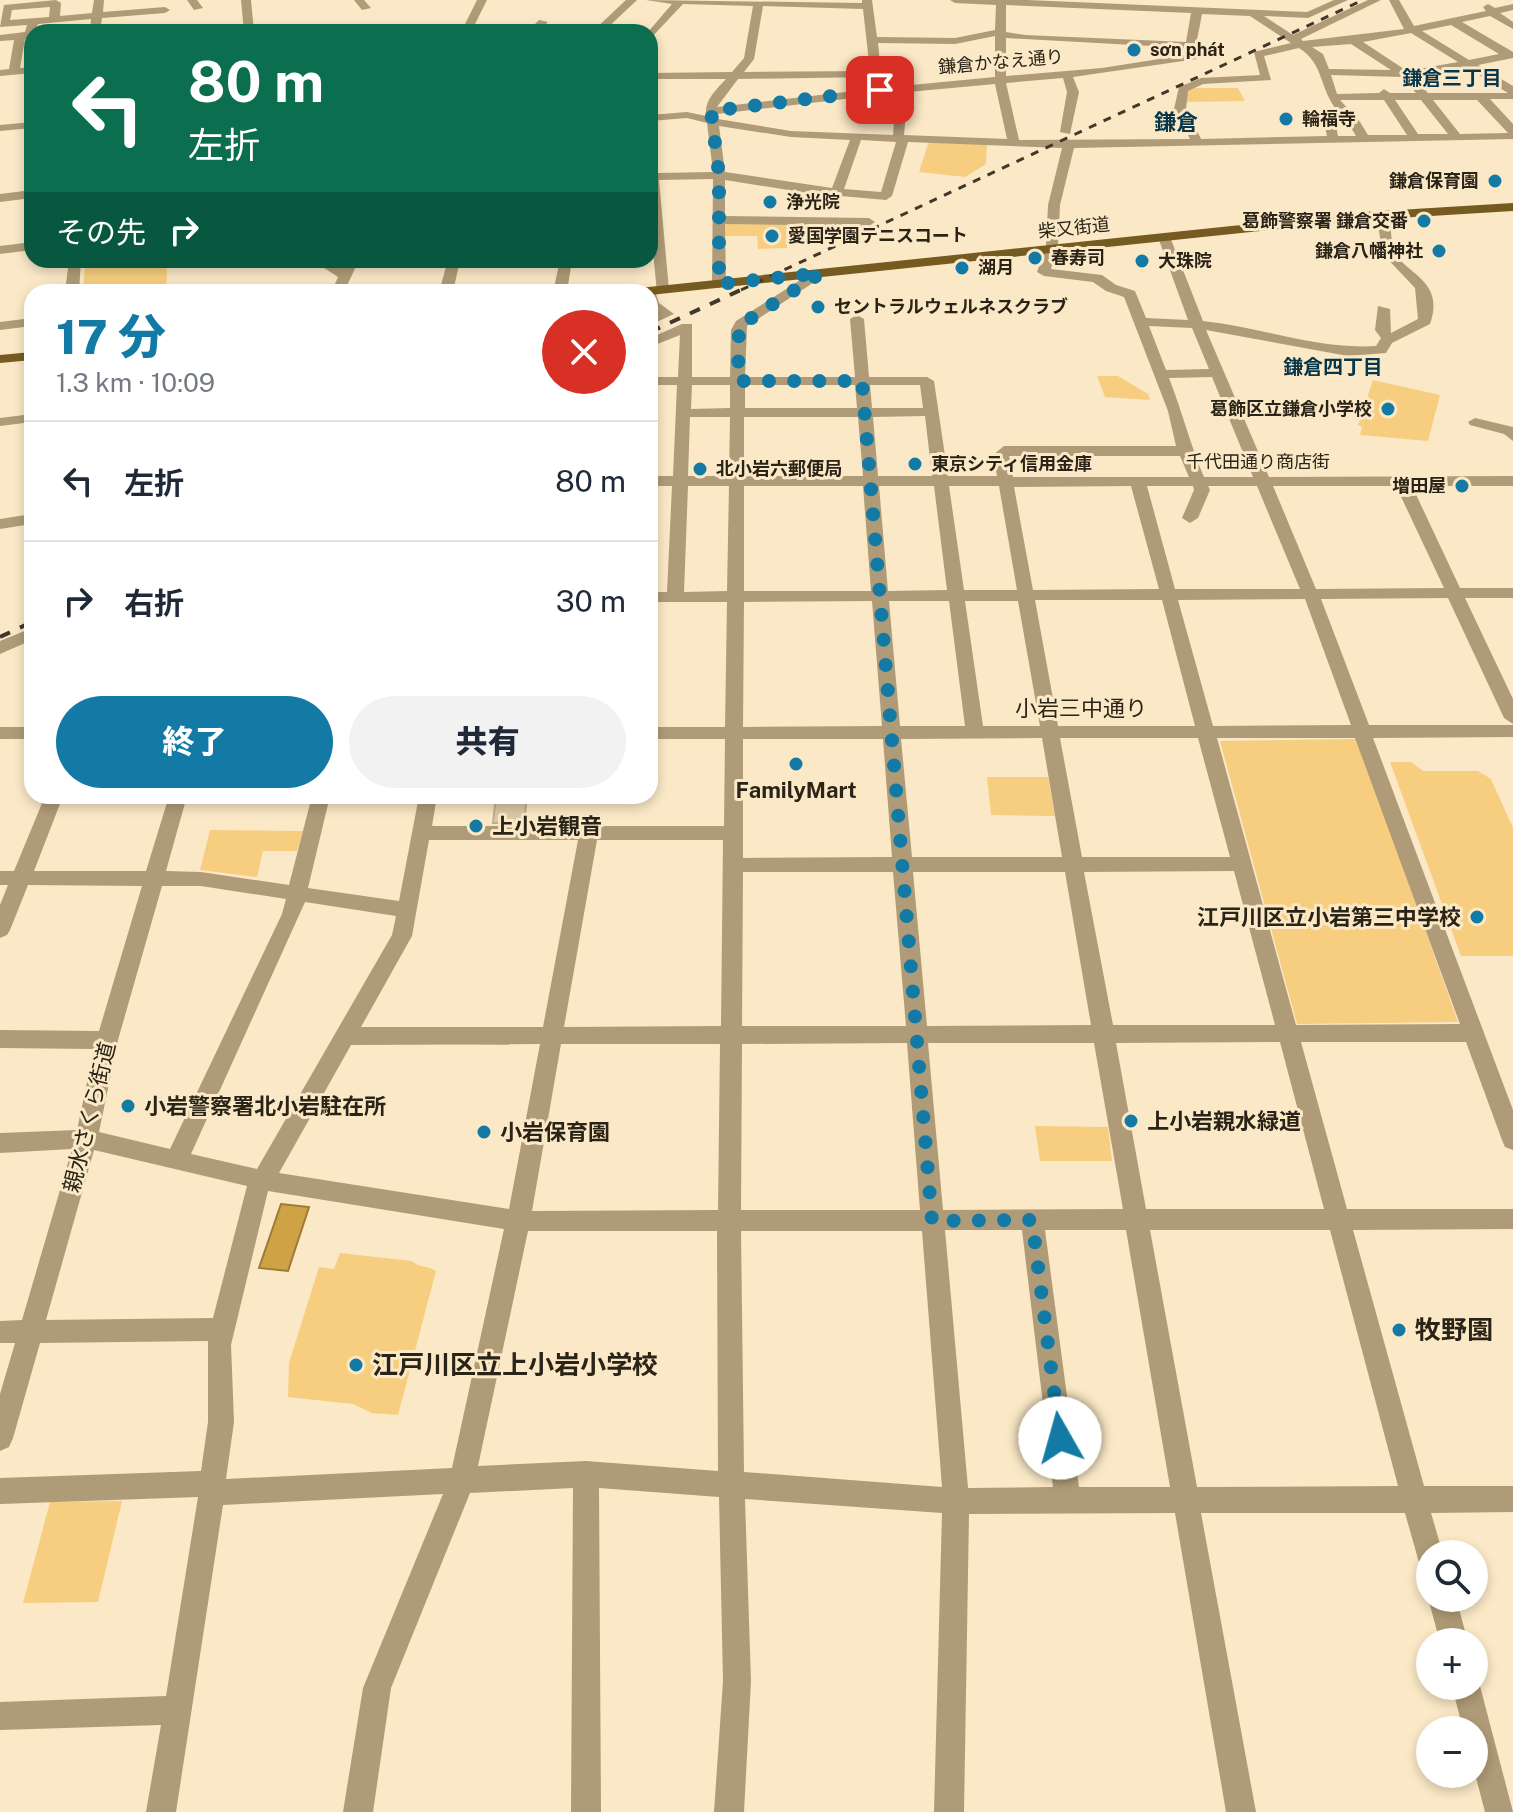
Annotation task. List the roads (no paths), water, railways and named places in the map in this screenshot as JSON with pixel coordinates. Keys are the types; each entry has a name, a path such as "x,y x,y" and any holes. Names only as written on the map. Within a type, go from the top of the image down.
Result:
{"main road":[{"name":"柴又街道","path":"658,291 1383,215 1513,207"},
{"path":"0,359 24,357"}],"street":[{"path":"248,24 246,1 260,0"},
{"path":"470,24 482,0"},
{"path":"606,24 632,0"},
{"path":"651,0 867,3 876,74"},
{"path":"955,0 1001,1 1130,20 1194,49 1197,10"},
{"path":"871,40 957,41 1197,10 1311,15 1343,0"},
{"path":"1298,42 1376,0"},
{"path":"1394,0 1408,27 1511,89"},
{"path":"1484,0 1492,12 1513,26"},
{"path":"96,24 102,1"},
{"path":"658,27 680,1"},
{"path":"1001,1 999,81 1014,142"},
{"path":"1242,1 1252,12 1319,56 1332,97 1364,139"},
{"path":"719,284 719,175 713,110 734,76 749,59 759,2"},
{"path":"59,24 58,18 56,3 8,7 2,24 58,18 165,10"},
{"path":"1197,142 1180,109 1183,89 1201,81 1267,78 1258,54 1298,42 1353,40 1513,7"},
{"path":"1130,20 1135,66"},
{"path":"1452,21 1511,55"},
{"path":"14,71 20,36"},
{"path":"0,38 24,36"},
{"path":"1353,40 1406,74 1457,137"},
{"name":"鎌倉かなえ通り","path":"713,110 900,89 1067,75 1193,57 1194,49"},
{"path":"1324,72 1406,74 1511,55"},
{"path":"0,73 24,70"},
{"path":"658,76 876,74 900,89 903,97 900,138 886,196 719,175 658,177"},
{"path":"1376,74 1387,99 1415,138"},
{"path":"1067,75 1073,92 1068,139 1054,205 1051,249 1044,272 1097,278 1111,288 1130,294 1175,411 1180,439 1202,490 1190,518"},
{"path":"1332,97 1481,97 1511,89"},
{"path":"1481,97 1513,134"},
{"path":"658,107 682,115"},
{"path":"658,117 713,110 769,132 1014,142 1068,139 1197,142 1334,140 1513,134"},
{"path":"1334,140 1329,118 1350,118"},
{"path":"0,128 24,126"},
{"path":"837,192 857,136"},
{"path":"0,198 24,195"},
{"path":"1140,322 1231,328 1348,352 1379,351 1389,339 1425,321 1419,279 1388,253 1383,215"},
{"path":"720,220 869,222"},
{"path":"1164,237 1197,325 1312,596 1473,1033 1507,1105 1513,1140"},
{"path":"0,250 24,247"},
{"path":"325,268 340,284"},
{"path":"729,1812 737,1681 730,1485 729,1220 739,326 821,273"},
{"path":"658,308 667,314 658,318"},
{"path":"1383,309 1382,330 1389,339"},
{"path":"857,319 956,1501 949,1812"},
{"path":"0,326 24,323"},
{"path":"658,340 687,327 675,597"},
{"path":"1160,374 1217,373"},
{"path":"658,381 927,381 975,732"},
{"path":"683,413 931,412"},
{"path":"0,422 24,419"},
{"path":"1475,422 1510,431 1513,437"},
{"path":"1185,451 1004,451 1001,455 1241,1812"},
{"name":"千代田通り商店街","path":"658,481 1513,481"},
{"path":"1138,482 1426,1540"},
{"path":"1402,482 1513,718"},
{"path":"0,524 24,520"},
{"path":"658,597 1513,593"},
{"path":"0,648 24,637"},
{"name":"小岩三中通り","path":"658,733 1513,731"},
{"path":"0,733 24,733"},
{"path":"0,930 10,878 50,804"},
{"name":"親水さくら街道","path":"0,1438 86,1139 107,1040 176,804"},
{"path":"176,1161 292,914 319,804"},
{"path":"161,1812 221,1422 219,1345 254,1195 400,940 426,804"},
{"path":"421,833 733,833"},
{"path":"358,1812 377,1688 462,1480 518,1221 589,833"},
{"path":"733,865 1242,864"},
{"path":"10,878 155,877 209,880 408,910"},
{"path":"345,1036 1473,1033"},
{"path":"0,1039 107,1040"},
{"path":"0,1143 86,1139 262,1180 518,1221 1513,1219"},
{"path":"1032,1220 1068,1501"},
{"path":"0,1332 30,1334 222,1329"},
{"path":"0,1491 211,1489 586,1474 956,1501 1513,1499"},
{"path":"586,1474 586,1812"},
{"path":"1470,1700 1500,1812"},
{"path":"0,1716 179,1710"}],"railway":[{"path":"741,290 1363,0"},
{"path":"658,328 745,288"},
{"path":"0,637 24,626"}],"place":[{"name":"sơn phát","path":"1134,50"},
{"name":"輪福寺","path":"1286,119"},
{"name":"鎌倉保育園","path":"1495,181"},
{"name":"浄光院","path":"770,202"},
{"name":"葛飾警察署 鎌倉交番","path":"1424,221"},
{"name":"愛国学園テニスコート","path":"772,236"},
{"name":"鎌倉八幡神社","path":"1439,251"},
{"name":"春寿司","path":"1035,258"},
{"name":"大珠院","path":"1142,261"},
{"name":"湖月","path":"962,268"},
{"name":"セントラルウェルネスクラブ","path":"818,307"},
{"name":"葛飾区立鎌倉小学校","path":"1388,409"},
{"name":"東京シティ信用金庫","path":"915,464"},
{"name":"北小岩六郵便局","path":"700,469"},
{"name":"増田屋","path":"1462,486"},
{"name":"FamilyMart","path":"796,764"},
{"name":"上小岩観音","path":"476,826"},
{"name":"江戸川区立小岩第三中学校","path":"1477,917"},
{"name":"小岩警察署北小岩駐在所","path":"128,1106"},
{"name":"上小岩親水緑道","path":"1131,1121"},
{"name":"小岩保育園","path":"484,1132"},
{"name":"牧野園","path":"1399,1330"},
{"name":"江戸川区立上小岩小学校","path":"356,1365"}],"district":[{"name":"鎌倉三丁目","path":"1452,78"},
{"name":"鎌倉","path":"1176,122"},
{"name":"鎌倉四丁目","path":"1333,367"}]}
